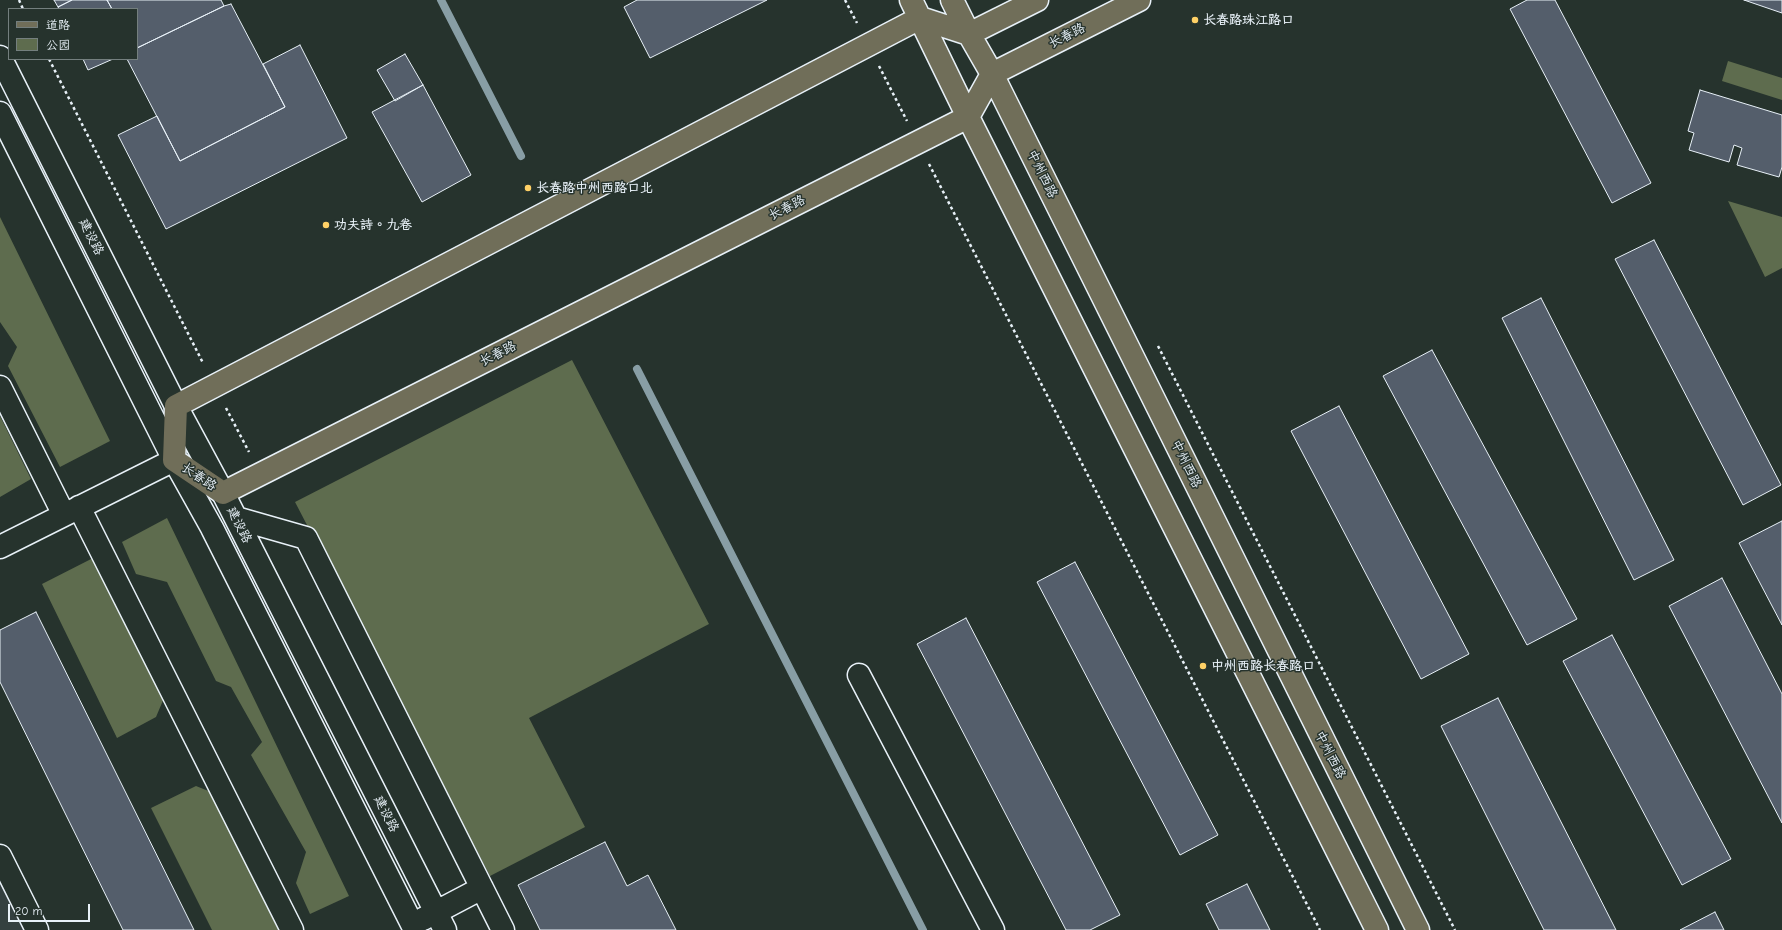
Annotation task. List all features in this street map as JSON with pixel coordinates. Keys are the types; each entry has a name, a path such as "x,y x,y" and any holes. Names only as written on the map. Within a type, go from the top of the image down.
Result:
{"main road":[{"name":"中州西路","path":"952,0 969,34 992,74 1418,930"},
{"path":"915,9 969,34 1037,0"},
{"name":"长春路","path":"992,74 1139,0"},
{"path":"176,406 868,45 915,9"},
{"path":"915,9 1377,930"},
{"path":"968,117 992,74"},
{"name":"长春路","path":"176,406 174,460 223,492 968,117"}],"street":[{"name":"建设路","path":"0,56 176,406 223,492 440,921"},
{"name":"建设路","path":"0,113 174,460 212,528 409,928"},
{"path":"0,387 72,511 292,930"},
{"path":"0,547 174,460"},
{"path":"236,518 306,538 503,930"},
{"path":"859,674 993,930"},
{"path":"0,856 38,930"},
{"path":"409,928 440,921 482,888"}],"path":[{"path":"845,0 1320,930"},
{"path":"1155,340 1455,930"}],"shaded area":[{"path":"0,864 36,930 0,930"}],"green space":[{"path":"1728,61 1782,78 1782,100 1722,81"},
{"path":"1728,201 1782,217 1782,268 1765,277"},
{"path":"0,217 110,441 60,467 8,366 17,347 0,322"},
{"path":"572,360 709,624 529,718 585,827 490,876 295,502"},
{"path":"0,416 31,479 0,497"},
{"path":"167,518 349,896 310,914 296,883 306,852 251,755 262,742 231,687 216,681 167,582 136,574 122,542"},
{"path":"95,557 164,698 156,717 117,738 42,584"},
{"path":"196,786 216,794 278,930 212,930 151,808"}],"building":[{"path":"54,0 72,0 58,7"},
{"path":"72,0 107,0 111,8 58,8"},
{"path":"107,0 221,0 224,6 138,48 138,8 111,8"},
{"path":"637,0 767,0 650,58 624,7"},
{"path":"1527,0 1555,0 1651,183 1612,203 1510,9"},
{"path":"1744,0 1782,0 1782,13"},
{"path":"231,4 285,107 180,161 128,60 138,60 138,48"},
{"path":"300,45 347,138 166,229 118,135 157,116 180,161 285,107 263,64"},
{"path":"405,54 423,85 395,101 377,70"},
{"path":"83,60 111,60 88,70"},
{"path":"423,85 471,175 422,202 372,112"},
{"path":"1700,90 1782,115 1782,167 1779,177 1737,165 1742,148 1734,145 1729,162 1689,150 1694,133 1688,131"},
{"path":"1654,240 1781,485 1743,505 1615,259"},
{"path":"1541,298 1674,560 1634,580 1502,318"},
{"path":"1432,350 1577,619 1527,645 1383,376"},
{"path":"1339,406 1469,654 1421,679 1291,431"},
{"path":"1782,521 1782,625 1739,543"},
{"path":"1075,562 1218,835 1180,855 1037,582"},
{"path":"1722,578 1782,694 1782,823 1669,606"},
{"path":"36,612 194,930 123,930 0,682 0,630"},
{"path":"966,618 1120,915 1090,930 1066,930 917,644"},
{"path":"1612,635 1731,859 1682,885 1563,661"},
{"path":"1498,698 1616,930 1544,930 1441,726"},
{"path":"605,842 627,886 648,875 676,930 540,930 518,885"},
{"path":"1247,884 1270,930 1219,930 1206,904"},
{"path":"1715,912 1724,930 1680,930"}],"waterway":[{"path":"441,0 521,156"},
{"path":"637,369 923,930"}],"place":[{"name":"长春路珠江路口","path":"1195,20"},
{"name":"长春路中州西路口北","path":"528,188"},
{"name":"功夫詩。九卷","path":"326,225"},
{"name":"中州西路长春路口","path":"1203,666"}]}
